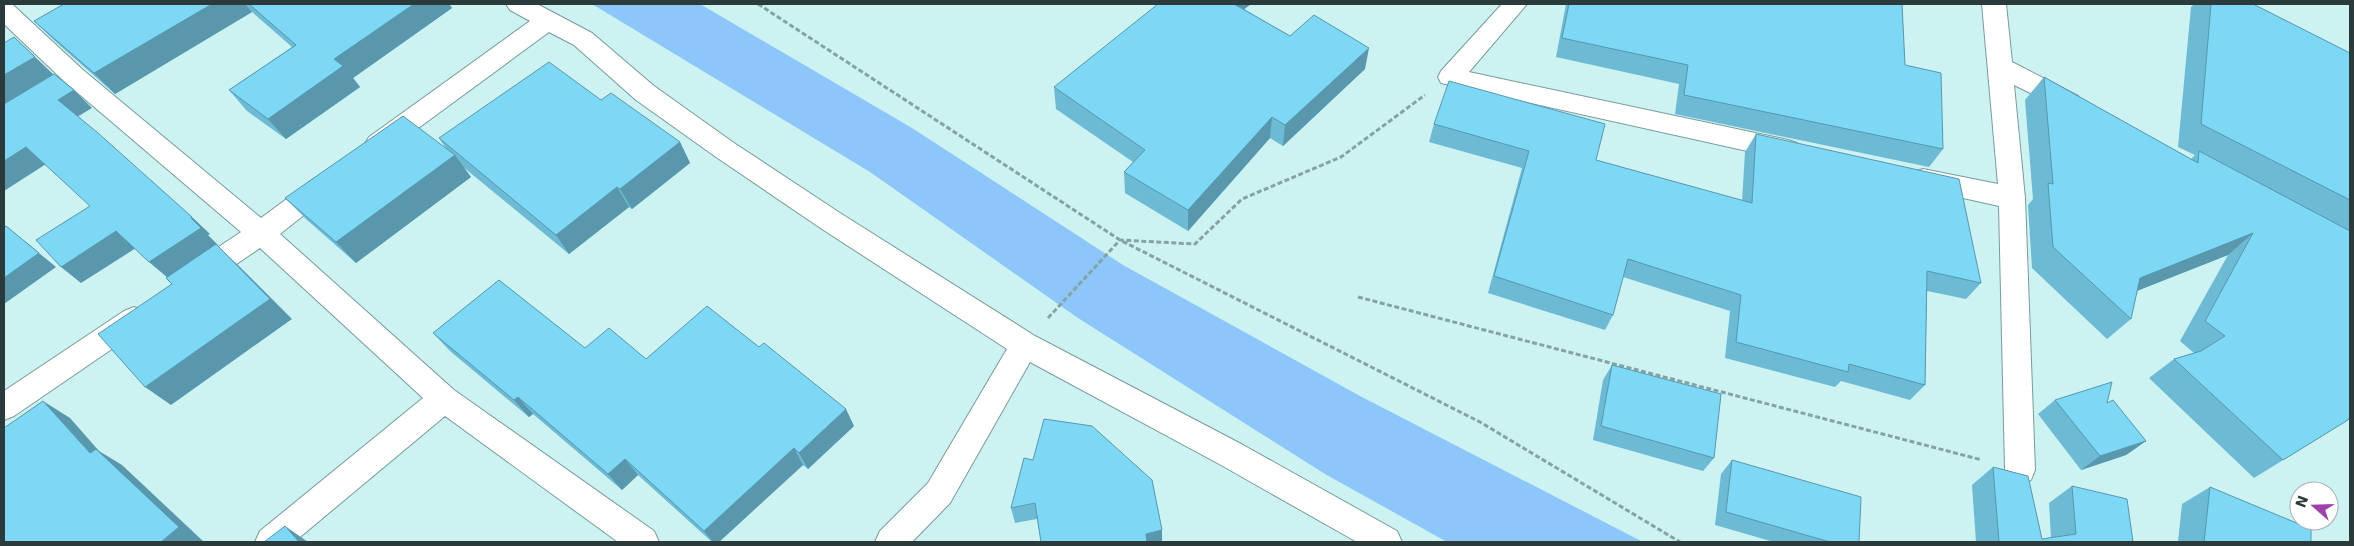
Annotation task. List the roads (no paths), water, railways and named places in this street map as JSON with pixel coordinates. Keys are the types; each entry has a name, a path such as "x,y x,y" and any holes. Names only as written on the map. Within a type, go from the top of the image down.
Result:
{"street":[{"path":"518,4 583,39 645,93 733,155 831,221 1025,345 1232,455 1386,542"},
{"path":"1515,4 1450,77 1808,154"},
{"path":"1994,4 2012,198 2020,470"},
{"path":"4,10 74,76 261,233 444,399 643,542"},
{"path":"181,287 261,233 348,166 547,21"},
{"path":"1999,66 2087,112"},
{"path":"50,90 74,76"},
{"path":"1896,173 2012,198"},
{"path":"4,406 156,303"},
{"path":"891,542 940,493 1025,345"},
{"path":"271,542 444,399"}],"water":[{"path":"592,4 700,4 912,128 1123,265 1360,396 1643,542 1447,542 1325,474 1078,318 870,172"}]}
